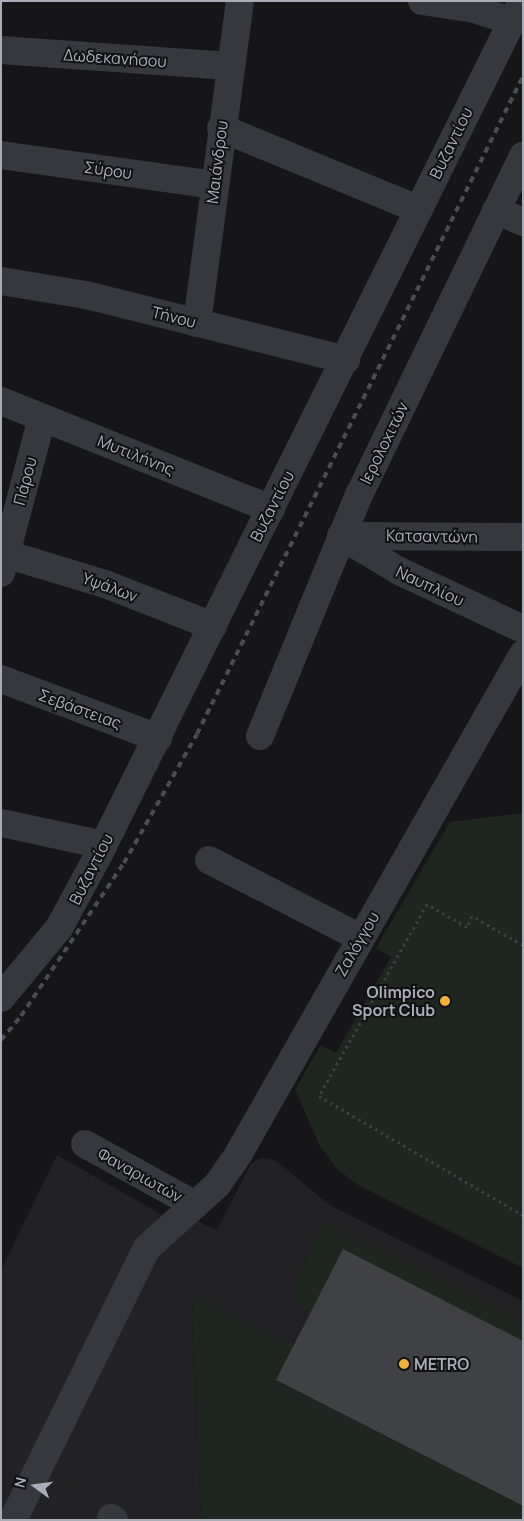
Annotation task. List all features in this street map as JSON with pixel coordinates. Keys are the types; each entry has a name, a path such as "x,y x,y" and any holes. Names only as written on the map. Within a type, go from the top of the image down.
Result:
{"street":[{"name":"Μαιάνδρου","path":"197,323 240,1"},
{"path":"422,1 474,10 517,11"},
{"name":"Βυζαντίου","path":"1,998 59,928 104,845 346,360 418,209 517,11"},
{"name":"Δωδεκανήσου","path":"1,50 230,66"},
{"path":"222,128 418,209"},
{"name":"Σύρου","path":"1,155 214,185"},
{"name":"Ιερολοχιτών","path":"260,736 341,536 523,156"},
{"path":"496,210 523,222"},
{"name":"Τήνου","path":"1,281 86,295 346,360"},
{"name":"Μυτιλήνης","path":"1,401 271,509"},
{"name":"Πάρου","path":"4,563 42,418"},
{"name":"Κατσαντώνη","path":"341,536 523,537"},
{"name":"Ναυπλίου","path":"341,536 399,572 523,629"},
{"name":"Υψάλων","path":"4,563 105,584 213,626"},
{"name":"Ζαλόγγου","path":"12,1520 147,1248 217,1185 239,1153 523,654"},
{"name":"Σεβάστειας","path":"1,679 158,738"},
{"path":"1,822 104,845"},
{"path":"209,860 361,938"},
{"name":"Φαναριωτών","path":"84,1144 185,1213"}],"path":[{"path":"523,945 472,916 467,927 427,904 319,1096 523,1215"}],"shaded area":[{"name":"Olimpico Sport Club","path":"523,813 523,1268 358,1185 336,1168 320,1146 295,1090 321,1045 336,1053 391,957 376,948 450,822"},
{"path":"57,1155 189,1230 197,1221 217,1230 251,1164 260,1158 275,1160 331,1206 523,1301 523,1506 276,1380 192,1294 201,1520 1,1520 1,1270"},
{"path":"324,1221 523,1323 523,1341 344,1249 311,1313 305,1310 294,1300 292,1288"},
{"path":"192,1294 294,1347 277,1381 523,1506 522,1520 201,1520"}],"building":[{"name":"METRO","path":"343,1249 523,1341 523,1506 276,1380"}],"railway":[{"path":"1,1040 21,1016 124,863 197,734 523,76"}],"place":[{"name":"Olimpico Sport Club","path":"445,1001"},
{"name":"METRO","path":"404,1364"}]}
